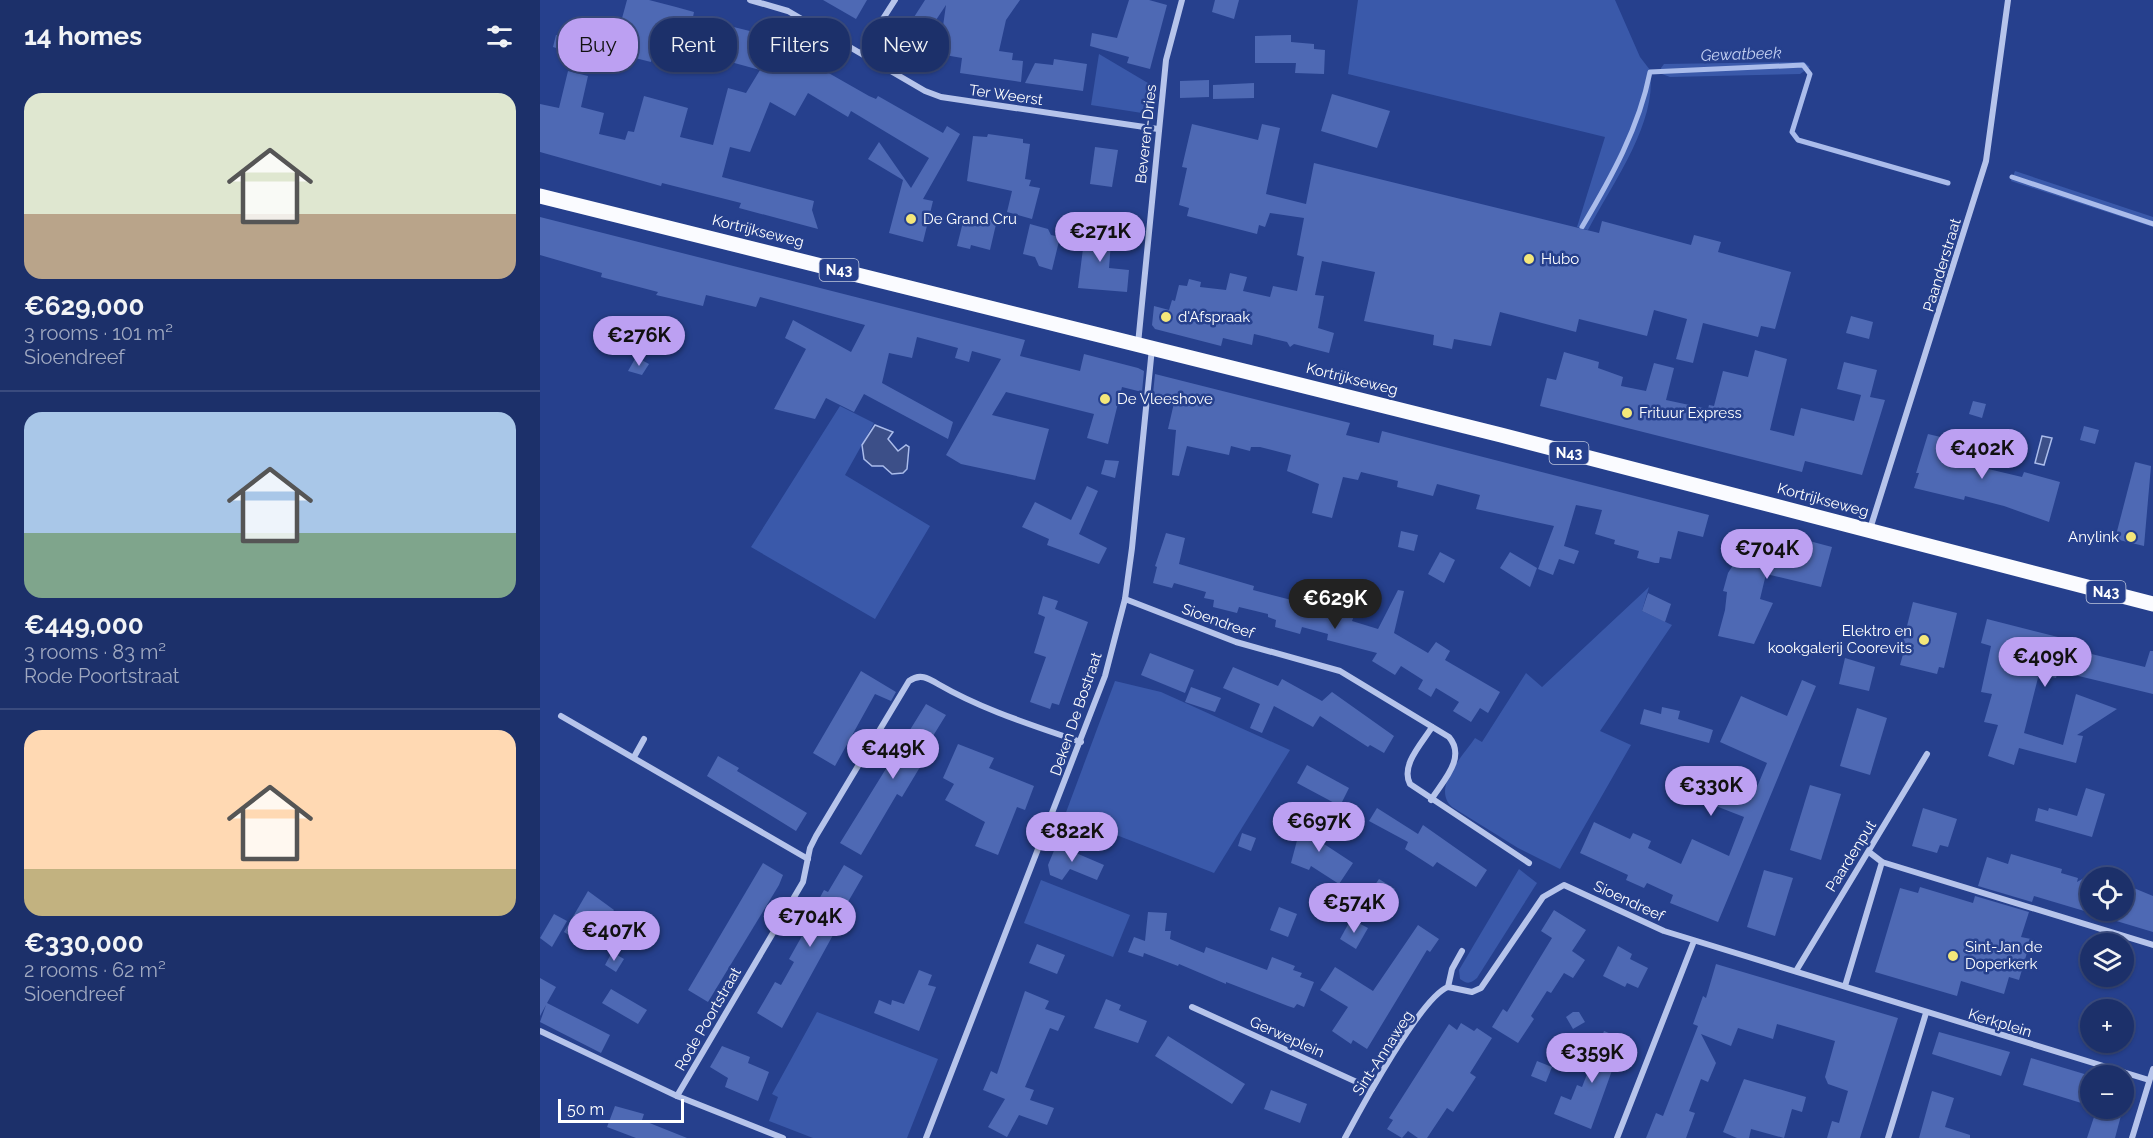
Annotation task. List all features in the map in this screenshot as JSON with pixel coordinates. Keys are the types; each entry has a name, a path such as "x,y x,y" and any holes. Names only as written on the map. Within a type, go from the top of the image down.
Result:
{"main road":[{"name":"Kortrijkseweg","path":"540,196 1145,347 2153,604"}],"street":[{"name":"Ter Weerst","path":"750,0 788,11 925,91 941,97 1158,129"},
{"path":"861,53 895,0"},
{"name":"Beveren-Dries","path":"1145,347 1158,129 1166,60 1182,0"},
{"name":"Paanderstraat","path":"1870,531 1986,161 2008,0"},
{"name":"Deken De Bostraat","path":"926,1138 1105,676 1125,599 1132,548 1145,347"},
{"name":"Sioendreef","path":"1125,599 1236,642 1341,671 1452,740 1457,753 1454,763 1431,800"},
{"name":"Rode Poortstraat","path":"677,1096 802,882 810,848 904,687 916,677 927,678 984,708 1081,742"},
{"path":"561,716 808,859"},
{"path":"1432,727 1409,763 1406,774 1414,789 1529,863"},
{"path":"634,757 644,739"},
{"name":"Paardenput","path":"1796,971 1927,754"},
{"path":"1869,852 1882,862 2153,945"},
{"path":"1845,986 1882,862"},
{"name":"Sioendreef","path":"1448,987 1472,992 1484,986 1540,901 1555,888 1568,885 1664,931 1694,941"},
{"path":"1617,1138 1694,941"},
{"name":"Kerkplein","path":"1694,941 2149,1080"},
{"name":"Sint-Annaweg","path":"1345,1138 1372,1089 1432,998 1448,987 1452,969 1462,951"},
{"name":"Gerweplein","path":"1192,1007 1372,1089"},
{"path":"1888,1138 1926,1013"},
{"path":"540,1031 677,1096 783,1138"},
{"path":"2132,1138 2153,1069"}],"shaded area":[{"path":"1358,0 1615,0 1640,57 1650,70 1651,90 1647,111 1631,153 1588,230 1577,227 1605,137 1348,74"},
{"path":"1099,54 1153,86 1150,104 1142,113 1091,105"},
{"path":"1804,62 1810,67 1800,74 1670,77 1662,74 1661,68 1664,64"},
{"path":"2015,171 2153,217 2153,227 2011,181"},
{"path":"840,406 874,423 845,475 930,526 875,619 751,547"},
{"path":"875,425 893,432 888,439 898,451 906,445 909,447 907,469 903,473 892,474 883,466 872,466 864,459 862,445"},
{"path":"2042,436 2052,438 2044,465 2035,463"},
{"path":"1649,587 1642,611 1672,625 1600,731 1631,745 1560,869 1518,848 1452,807 1446,799 1447,782 1451,772 1475,738 1482,742 1526,673 1542,687"},
{"path":"1115,681 1161,692 1290,750 1214,873 1065,815"},
{"path":"1519,869 1537,883 1477,978 1468,983 1465,982 1460,979 1459,970"},
{"path":"1041,880 1130,915 1113,957 1024,923"},
{"path":"817,1012 938,1059 907,1138 813,1138 769,1121 778,1097 772,1094"}],"building":[{"path":"627,0 649,0 694,12 693,17 697,18 650,18 650,62 638,59 638,18 622,18"},
{"path":"823,0 867,0 856,19"},
{"path":"925,0 1020,0 1006,20 999,51 1013,53 1012,60 1023,61 1021,82 960,73 962,58 949,56 949,18 944,18 946,5 937,18 913,18"},
{"path":"1129,0 1149,0 1167,5 1150,69 1127,63 1129,57 1090,46 1092,33 1117,38"},
{"path":"1215,0 1239,0 1234,19 1212,12"},
{"path":"737,28 749,31 749,67 737,64"},
{"path":"556,35 558,36 558,48 553,47"},
{"path":"1291,35 1291,42 1314,44 1314,49 1325,50 1324,74 1295,73 1296,63 1255,63 1255,36"},
{"path":"1054,59 1087,64 1083,91 1025,83 1035,63 1053,65"},
{"path":"568,72 588,76 581,107 604,113 599,134 625,140 628,131 634,132 644,96 688,108 680,137 713,145 728,88 746,93 759,72 827,72 869,96 876,99 878,96 943,133 947,126 960,134 923,199 933,201 923,242 889,233 903,180 868,159 879,142 911,188 929,158 851,111 848,117 808,93 795,116 770,102 750,152 730,147 722,177 814,201 812,210 818,229 739,208 741,203 662,183 661,186 540,152 540,104 559,108"},
{"path":"1209,80 1209,97 1180,98 1180,81"},
{"path":"1254,83 1254,98 1213,99 1213,85"},
{"path":"1332,94 1390,111 1377,148 1321,131"},
{"name":"Hubo","path":"1192,124 1258,140 1262,124 1280,128 1266,194 1306,204 1314,163 1599,233 1602,221 1691,245 1694,235 1721,242 1718,252 1791,272 1775,329 1761,326 1758,337 1703,323 1693,363 1676,359 1687,319 1654,310 1647,336 1579,319 1576,332 1500,312 1491,346 1454,339 1452,349 1433,345 1434,335 1364,321 1375,272 1322,261 1315,295 1324,296 1318,328 1334,333 1329,353 1294,344 1290,347 1287,342 1254,334 1252,345 1223,338 1221,346 1155,329 1152,325 1154,306 1169,310 1172,300 1175,301 1179,285 1187,286 1189,279 1201,282 1200,287 1226,290 1230,273 1247,277 1243,291 1270,297 1273,286 1297,291 1304,257 1297,255 1304,218 1270,213 1265,227 1259,225 1257,234 1187,216 1189,208 1179,205 1187,168 1182,167"},
{"path":"988,134 1023,139 1023,143 1030,144 1025,179 1031,180 1029,186 1040,188 1032,219 1007,212 1012,191 967,181 973,136 987,137"},
{"path":"1095,147 1118,150 1112,187 1090,184"},
{"path":"540,217 1025,340 1020,356 1080,371 1084,354 1138,368 1144,371 1142,392 1122,387 1108,444 1087,438 1094,414 1006,392 992,415 1049,429 1035,480 961,464 946,455 1001,359 972,351 969,362 955,358 958,348 917,337 912,358 889,353 882,383 953,422 948,439 864,394 854,412 826,398 815,419 774,409 806,349 785,338 793,320 851,352 865,325 760,297 756,307 706,295 703,306 656,295 658,292 601,277 602,273 540,255"},
{"path":"976,217 997,220 990,250 971,245 970,249 957,246 964,218 975,221"},
{"path":"1030,224 1048,229 1051,235 1060,237 1052,270 1039,266 1035,257 1023,254"},
{"path":"1086,225 1112,229 1109,268 1129,270 1127,292 1078,288"},
{"path":"1851,316 1873,322 1869,339 1846,333"},
{"path":"1755,350 1787,359 1770,430 1794,436 1801,408 1854,421 1861,395 1837,389 1844,362 1877,370 1870,397 1885,400 1862,475 1805,461 1802,472 1540,406 1547,378 1556,380 1564,352 1599,362 1598,368 1623,377 1621,386 1646,391 1654,363 1674,368 1666,400 1708,409 1709,405 1714,406 1723,371 1748,377"},
{"path":"636,357 649,364 642,375 628,371"},
{"path":"1155,374 1350,423 1346,435 1379,443 1382,431 1709,515 1703,537 1678,531 1671,559 1660,557 1659,563 1655,563 1637,558 1639,551 1614,544 1615,540 1595,534 1602,510 1576,505 1564,546 1579,551 1574,564 1559,559 1553,575 1538,569 1554,526 1476,509 1480,495 1437,484 1433,496 1397,487 1398,481 1361,472 1358,480 1343,477 1332,518 1312,513 1319,484 1287,471 1291,455 1260,447 1251,447 1250,451 1231,446 1229,455 1187,446 1179,476 1172,475 1176,430 1168,429 1174,403 1153,394"},
{"path":"1973,401 1986,404 1982,418 1969,414"},
{"path":"2084,426 2099,430 2095,444 2080,440"},
{"path":"1928,434 1953,440 1952,444 1984,452 1980,467 2022,477 2024,472 2060,482 2049,522 2004,506 1965,496 1964,500 1914,488 1919,473 1916,473"},
{"path":"1105,460 1119,461 1115,478 1101,474"},
{"path":"2135,462 2151,466 2144,546 2115,539"},
{"path":"1087,486 1098,491 1079,534 1107,548 1099,564 1047,545 1049,539 1022,527 1035,502 1071,520"},
{"path":"1764,529 1832,547 1821,587 1766,574 1760,599 1773,603 1754,644 1718,636 1727,592 1723,591 1738,549 1759,555"},
{"path":"1401,531 1418,535 1414,551 1398,547"},
{"path":"1166,533 1185,538 1179,564 1254,586 1253,590 1354,616 1352,621 1378,629 1398,590 1404,591 1394,633 1428,653 1436,642 1450,651 1445,660 1500,692 1488,713 1480,708 1471,722 1453,711 1459,702 1436,688 1431,697 1418,689 1423,680 1401,666 1395,675 1372,661 1377,653 1327,640 1328,634 1302,627 1300,634 1275,627 1276,620 1268,617 1268,614 1239,607 1237,613 1213,607 1214,600 1204,598 1206,592 1174,583 1172,588 1153,583 1157,567 1155,566"},
{"path":"1440,552 1455,560 1444,583 1428,574"},
{"path":"1510,552 1537,568 1530,587 1500,568"},
{"path":"1648,593 1671,604 1665,622 1642,611"},
{"path":"1043,596 1058,601 1055,609 1088,622 1059,705 1052,703 1050,709 1030,702 1046,657 1034,653 1045,617 1038,614"},
{"name":"Elektro en kookgalerij Coorevits","path":"1913,602 1957,613 1944,668 1939,667 1937,674 1900,665 1905,647 1902,646"},
{"path":"1987,619 2062,638 2061,642 2076,645 2075,650 2145,667 2150,651 2153,651 2153,694 2058,671 2056,678 2039,674 2024,733 2063,745 2076,694 2117,709 2077,735 2083,736 2076,763 2019,748 2014,765 1988,756 1998,725 1984,722 1992,694 1981,692 1991,646 1981,643"},
{"path":"1150,653 1194,670 1185,693 1141,675"},
{"path":"1845,658 1875,667 1869,691 1839,684"},
{"path":"1233,667 1278,686 1282,679 1322,701 1332,692 1394,736 1384,753 1370,745 1368,747 1320,716 1313,727 1274,706 1262,733 1250,728 1260,704 1223,688"},
{"path":"861,671 896,692 891,701 875,694 835,766 813,753"},
{"path":"1802,680 1816,686 1718,922 1670,903 1673,895 1647,883 1644,888 1626,880 1628,875 1580,853 1594,822 1630,839 1633,833 1651,841 1648,848 1681,864 1692,839 1729,856 1744,817 1703,801 1711,782 1752,799 1767,763 1720,742 1741,696 1787,716"},
{"path":"1191,687 1221,698 1215,712 1185,702"},
{"path":"926,704 946,715 915,765 920,767 902,797 897,794 861,855 840,843"},
{"path":"1662,707 1680,711 1678,719 1713,730 1709,743 1640,724 1644,709 1661,714"},
{"path":"1857,708 1887,718 1870,775 1840,766"},
{"path":"958,744 994,758 989,768 1034,786 1025,810 1017,807 998,855 975,846 985,822 945,800 954,784 943,778"},
{"path":"718,756 739,768 737,771 807,813 796,831 707,776"},
{"path":"1307,765 1349,788 1340,806 1297,783"},
{"path":"1810,785 1841,794 1821,860 1790,850"},
{"path":"2086,788 2105,794 2092,837 2035,821 2038,808 2048,811 2049,808 2077,816"},
{"path":"1377,808 1418,834 1423,825 1487,870 1476,887 1437,862 1433,867 1405,849 1408,842 1369,821"},
{"path":"1923,808 1957,819 1948,847 1940,845 1937,853 1912,846"},
{"path":"1303,818 1326,825 1321,842 1353,863 1339,884 1311,866 1309,870 1291,863"},
{"path":"1242,833 1256,838 1251,851 1238,846"},
{"path":"1058,841 1078,849 1076,853 1104,865 1097,880 1070,869 1062,880 1050,875 1048,865"},
{"path":"2011,854 2062,869 2061,873 2078,878 2077,882 2080,880 2080,910 2034,896 2032,902 1978,886 1987,857 2008,864"},
{"path":"763,863 783,875 708,1002 688,990"},
{"path":"844,865 863,876 830,933 833,935 782,1028 757,1013 775,982 781,985 794,962 789,959 807,927 805,925 824,890 828,892"},
{"path":"1764,870 1793,878 1775,936 1747,927"},
{"path":"1379,879 1395,889 1385,902 1370,892"},
{"name":"Sint-Jan de Doperkerk","path":"1920,887 1973,903 1975,896 2029,912 2021,937 2031,939 2019,980 2009,977 2004,994 1961,981 1957,996 1875,972 1900,888 1918,893"},
{"path":"2134,888 2153,896 2153,932 2116,921 2134,921"},
{"path":"588,891 614,910 589,947 564,932"},
{"path":"1279,907 1297,914 1288,937 1270,930"},
{"path":"1554,910 1586,930 1572,951 1585,960 1573,978 1564,973 1551,993 1547,991 1531,1016 1534,1019 1518,1043 1492,1027 1503,1009 1507,1012 1552,938 1541,931"},
{"path":"1148,912 1167,913 1165,931 1171,931 1170,939 1204,953 1206,947 1267,970 1272,957 1295,966 1293,970 1302,973 1300,977 1314,982 1304,1007 1297,1004 1294,1008 1226,982 1226,984 1179,964 1178,966 1144,953 1143,957 1128,952 1134,937 1145,941"},
{"path":"554,914 567,921 552,947 540,938"},
{"path":"1351,919 1368,928 1356,949 1340,939"},
{"path":"1418,925 1439,939 1430,952 1427,950 1367,1049 1353,1040 1351,1044 1332,1031 1348,1007 1320,990 1335,967 1373,991"},
{"path":"1037,944 1065,955 1057,974 1029,963"},
{"path":"1618,946 1632,954 1630,959 1648,968 1638,988 1627,983 1625,987 1603,976"},
{"path":"612,952 624,959 616,972 605,965"},
{"path":"1716,964 1898,1018 1860,1138 1827,1138 1832,1121 1839,1123 1848,1091 1828,1084 1825,1077 1835,1041 1777,1024 1773,1039 1738,1028 1731,1046 1701,1034 1716,1063 1708,1082 1701,1079 1689,1111 1695,1113 1686,1138 1646,1138 1656,1113 1663,1116 1698,1026 1693,1024 1703,996 1706,998"},
{"path":"919,970 932,975 928,985 936,987 919,1031 874,1013 879,1000 891,1005 892,1000 904,1004"},
{"path":"540,978 556,987 547,1003 610,1035 601,1053 540,1022 546,1005 540,1016"},
{"path":"611,989 647,1010 638,1024 602,1003"},
{"path":"1025,991 1049,1001 1045,1009 1065,1016 1058,1031 1050,1028 1025,1087 1034,1090 1030,1100 1054,1108 1047,1125 1019,1115 1007,1137 988,1127 1005,1099 983,1090 991,1071 997,1074"},
{"path":"1106,999 1121,1005 1119,1010 1147,1021 1138,1043 1094,1028"},
{"path":"1573,1012 1579,1012 1585,1022 1573,1029 1566,1017"},
{"path":"1461,1023 1474,1031 1477,1028 1492,1038 1470,1073 1476,1077 1453,1112 1447,1108 1427,1138 1418,1138 1408,1131 1402,1138 1387,1129 1393,1120 1389,1118 1449,1024 1457,1030"},
{"path":"1604,1031 1626,1040 1621,1052 1619,1051 1591,1129 1554,1114 1561,1096 1571,1100 1577,1085 1582,1087"},
{"path":"1939,1032 2010,1052 2001,1076 1932,1054"},
{"path":"1168,1036 1245,1084 1232,1104 1155,1056"},
{"path":"722,1046 750,1057 748,1063 769,1072 758,1101 725,1087 728,1078 710,1067"},
{"path":"2031,1058 2080,1073 2080,1103 2023,1085"},
{"path":"1537,1061 1552,1067 1546,1082 1531,1076"},
{"path":"1744,1079 1806,1097 1802,1112 1792,1109 1784,1138 1751,1129 1749,1138 1737,1138 1723,1132"},
{"path":"1271,1090 1307,1104 1300,1123 1264,1109"},
{"path":"1932,1091 1954,1098 1945,1127 1970,1135 1970,1138 1919,1138"},
{"path":"615,1106 644,1114 642,1120 687,1138 636,1138 607,1127"},
{"path":"2093,1119 2120,1119 2115,1138 2087,1138"}],"waterway":[{"name":"Gewatbeek","path":"1582,227 1623,152 1639,113 1650,72 1803,65 1810,74 1792,132 1798,140 1948,183"},
{"name":"Gewatbeek","path":"2012,177 2153,224"}],"place":[{"name":"De Grand Cru","path":"911,219"},
{"name":"Hubo","path":"1529,259"},
{"name":"d'Afspraak","path":"1166,317"},
{"name":"De Vleeshove","path":"1105,399"},
{"name":"Frituur Express","path":"1627,413"},
{"name":"Anylink","path":"2131,537"},
{"name":"Elektro en kookgalerij Coorevits","path":"1924,640"},
{"name":"Sint-Jan de Doperkerk","path":"1953,956"}]}
